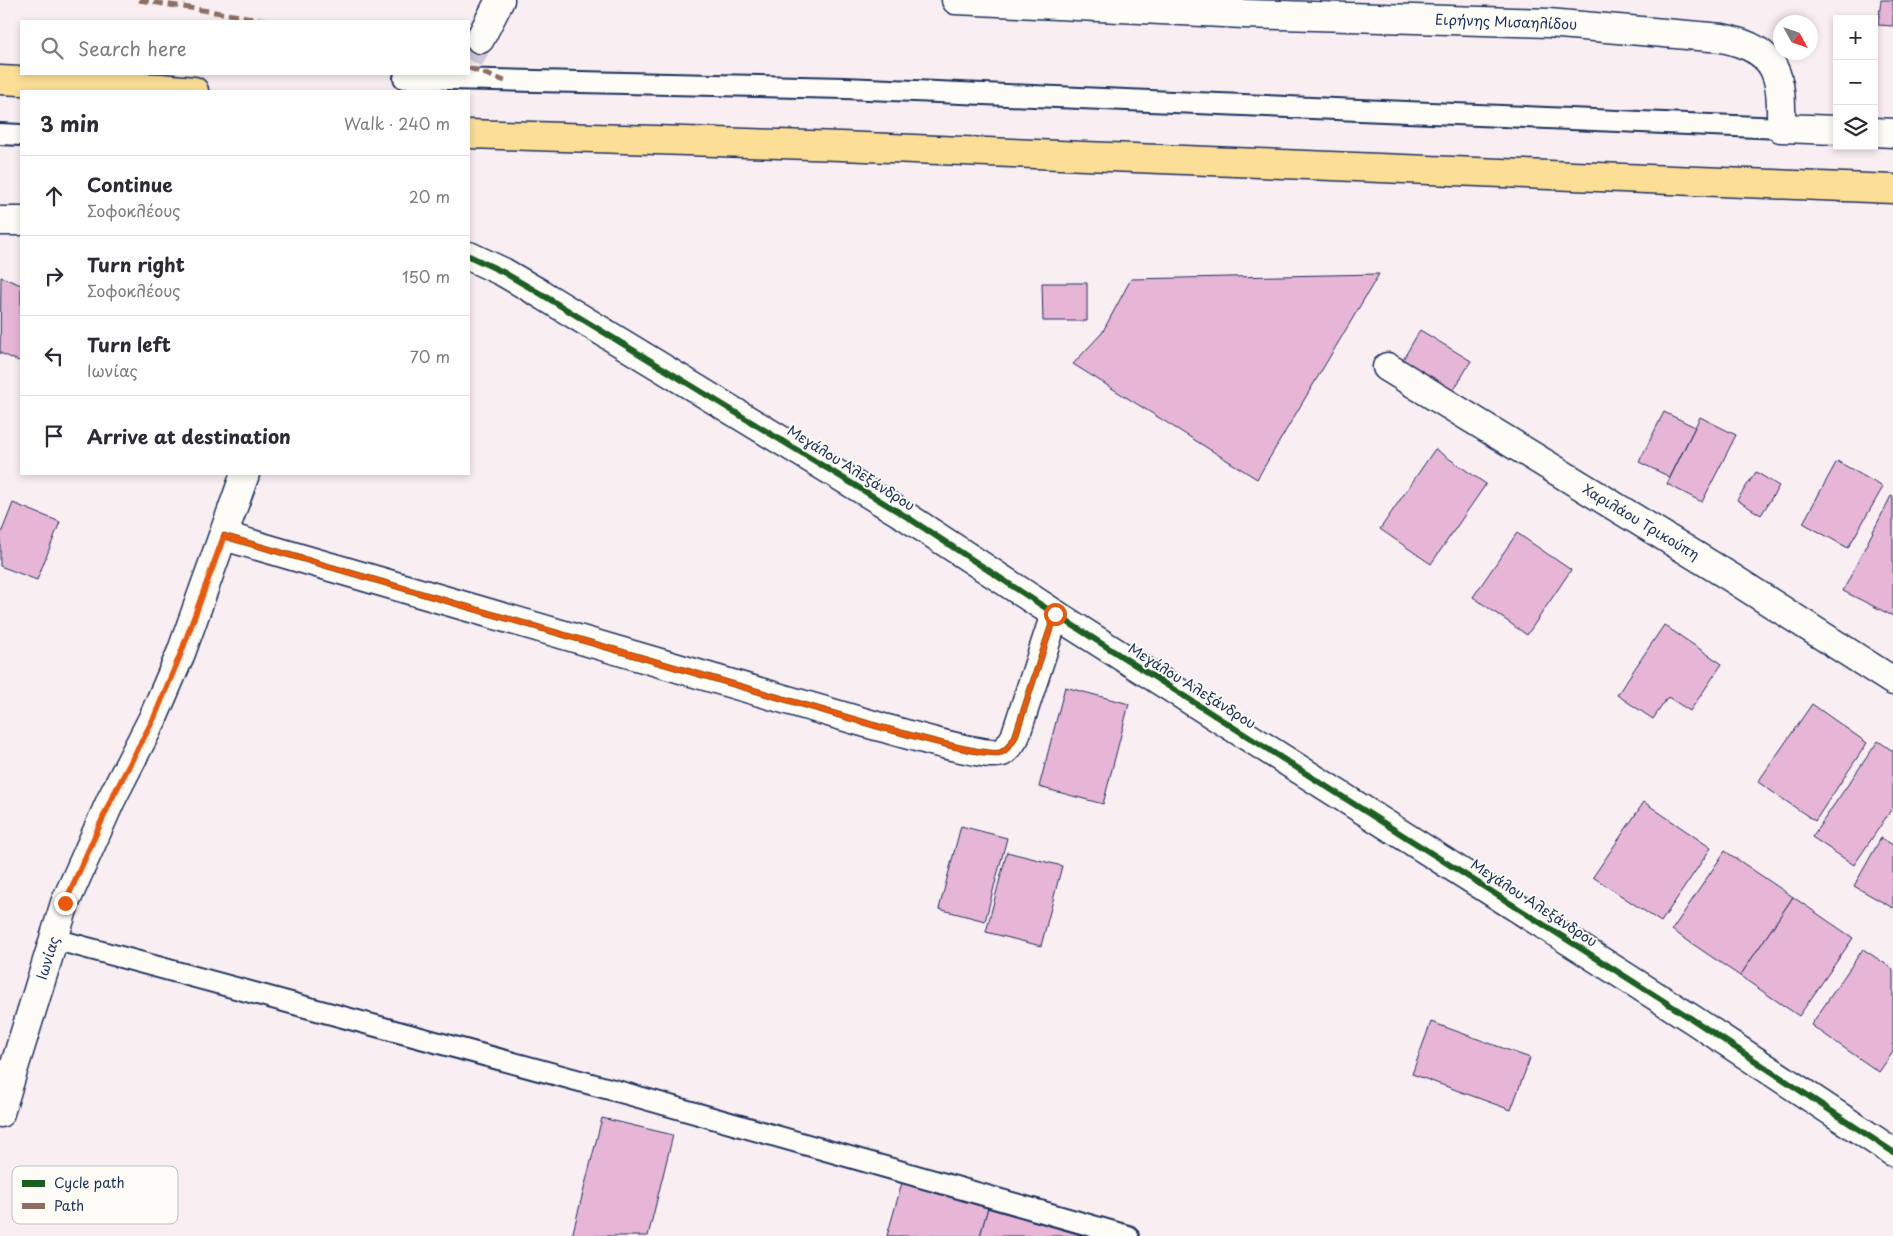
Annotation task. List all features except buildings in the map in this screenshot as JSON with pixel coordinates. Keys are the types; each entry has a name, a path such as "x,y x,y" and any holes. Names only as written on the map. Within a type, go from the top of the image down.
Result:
{"highway":[{"path":"0,80 183,90"},
{"path":"471,135 861,147 1893,189"}],"street":[{"path":"480,39 500,0"},
{"name":"Ειρήνης Μισαηλίδου","path":"956,0 1244,14 1548,23 1722,38 1749,45 1761,52 1769,60 1780,85 1782,102 1781,128"},
{"path":"1781,128 1833,130"},
{"path":"1878,132 1893,133"},
{"path":"0,221 20,221"},
{"name":"Μεγάλου Αλεξάνδρου","path":"470,256 542,294 907,517 1055,614 1692,1019 1893,1152"},
{"name":"Χαριλάου Τρικούπη","path":"1388,367 1732,578 1893,681"},
{"name":"Ιωνίας","path":"0,1113 65,903 111,800 154,718 181,653 224,536 244,475"},
{"path":"224,536 880,727 987,752 1003,752 1015,737 1055,614"}],"lane":[{"path":"404,78 845,88 1781,128"},
{"path":"0,134 20,135"},
{"path":"54,940 628,1094 1128,1236"}],"tunnel":[{"path":"470,58 480,39"}],"marked path":[{"path":"139,0 265,20"},
{"path":"470,68 505,81"}],"cycle path":[{"path":"470,256 503,272 541,294 907,517 1055,614 1692,1019 1893,1152"},
{"path":"224,536 880,727 980,752 1002,752 1015,737 1055,614"}],"route":[{"path":"65,903 111,800 154,718 181,653 224,536 611,650 880,727 978,752 1003,752 1015,737 1055,614"}]}
